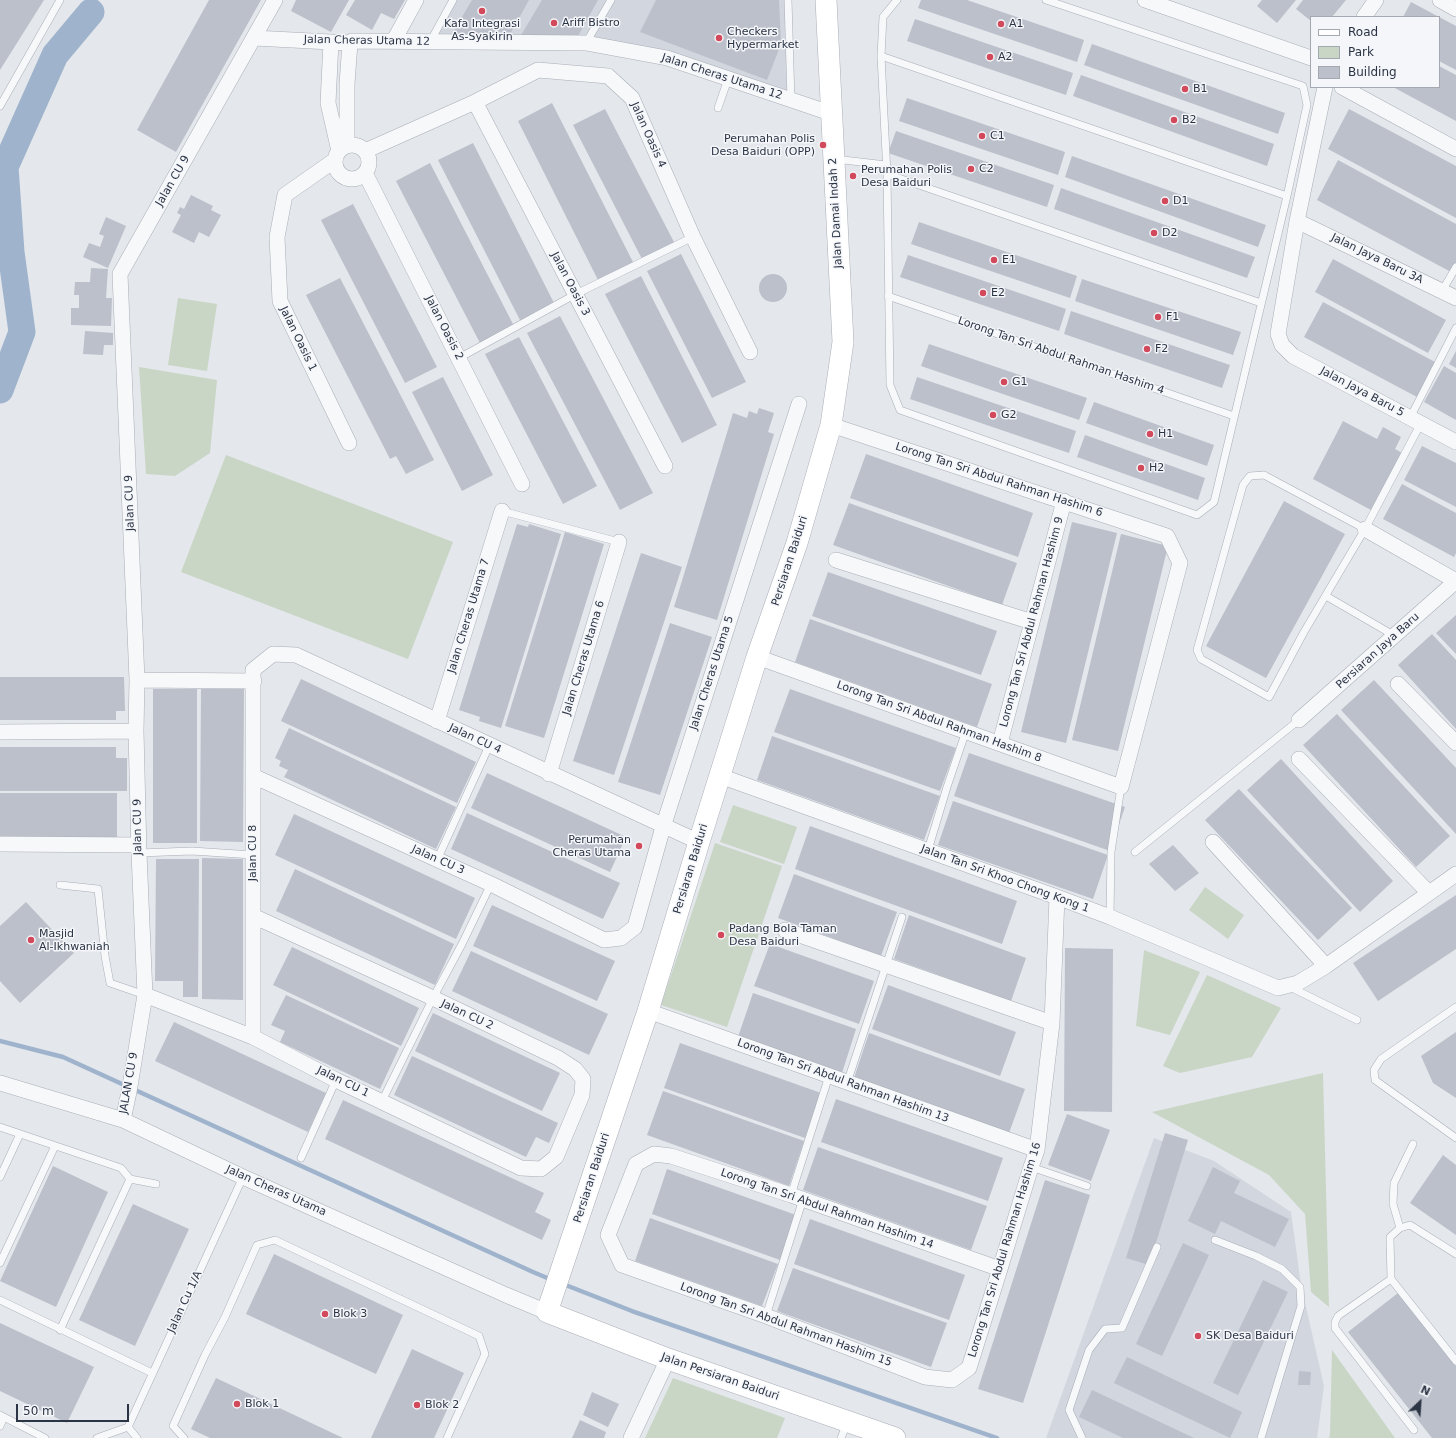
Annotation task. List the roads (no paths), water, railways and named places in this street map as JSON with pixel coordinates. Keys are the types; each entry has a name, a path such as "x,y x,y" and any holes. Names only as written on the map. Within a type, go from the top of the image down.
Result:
{"street":[{"name":"Jalan CU 9","path":"136,1046 145,995 136,731 137,680 120,274 275,0"},
{"path":"393,42 416,0"},
{"name":"Jalan Damai Indah 2","path":"826,0 830,113 842,342 831,426"},
{"path":"1145,0 1310,58"},
{"path":"1365,16 1376,0"},
{"path":"1440,0 1456,9"},
{"name":"Jalan Cheras Utama 12","path":"254,38 350,43 586,43 667,58 830,113"},
{"path":"330,42 328,103 340,152"},
{"path":"340,152 356,146 364,151 368,158 368,166 365,173 358,178 349,179 341,175 336,168 340,152 350,43"},
{"name":"Jalan Oasis 4","path":"364,151 475,102 538,70 608,76 632,98 694,237 750,352"},
{"path":"1297,221 1325,88"},
{"path":"1344,88 1456,149"},
{"name":"Jalan Oasis 3","path":"475,102 665,466"},
{"name":"Jalan Oasis 1","path":"340,152 285,195 277,237 280,301 349,443"},
{"name":"Jalan Oasis 2","path":"365,173 522,484"},
{"name":"Jalan Jaya Baru 3A","path":"1297,221 1456,298"},
{"name":"Jalan Jaya Baru 5","path":"1297,221 1278,334 1282,345 1293,356 1456,442"},
{"name":"Jalan Cheras Utama 5","path":"622,938 636,926 663,827 799,404"},
{"name":"Lorong Tan Sri Abdul Rahman Hashim 6","path":"831,426 1064,501 1167,536 1180,563 1121,787"},
{"name":"Persiaran Baiduri","path":"547,1312 648,1011 698,842 797,543 831,426"},
{"name":"Lorong Tan Sri Abdul Rahman Hashim 9","path":"1000,743 1064,501"},
{"name":"Jalan Cheras Utama 7","path":"437,721 502,511"},
{"path":"1365,529 1456,581"},
{"name":"Jalan Cheras Utama 6","path":"549,774 619,542"},
{"path":"836,560 1032,622"},
{"name":"Persiaran Jaya Baru","path":"1299,720 1456,581"},
{"name":"Jalan CU 4","path":"254,676 273,654 296,655 698,842"},
{"name":"Lorong Tan Sri Abdul Rahman Hashim 8","path":"758,657 1121,787"},
{"path":"137,680 254,676"},
{"name":"Jalan CU 8","path":"253,1037 254,676"},
{"path":"1398,684 1456,743"},
{"path":"0,732 136,731"},
{"path":"1299,759 1429,894"},
{"name":"Jalan CU 3","path":"253,776 491,884 604,940 622,938"},
{"name":"Jalan Tan Sri Khoo Chong Kong 1","path":"720,776 1110,917 1278,988 1288,986"},
{"path":"1213,842 1326,966"},
{"path":"0,844 139,849"},
{"path":"1288,986 1298,983 1326,966 1456,874"},
{"name":"Lorong Tan Sri Abdul Rahman Hashim 16","path":"952,1380 969,1368 1037,1150 1052,1024 1057,897"},
{"name":"Jalan CU 2","path":"253,916 433,998 558,1058 575,1069 582,1079 582,1095 556,1157 541,1169"},
{"path":"785,930 1052,1024"},
{"name":"Jalan CU 1","path":"145,995 253,1037 336,1080 521,1168 541,1169"},
{"name":"Lorong Tan Sri Abdul Rahman Hashim 13","path":"648,1011 1037,1150"},
{"name":"JALAN CU 9","path":"122,1120 129,1092 136,1046"},
{"name":"Jalan Cheras Utama","path":"0,1083 122,1120 243,1177 547,1312"},
{"name":"Lorong Tan Sri Abdul Rahman Hashim 14","path":"622,1265 608,1235 636,1164 654,1154 671,1156 797,1197 1000,1269"},
{"name":"Lorong Tan Sri Abdul Rahman Hashim 15","path":"622,1265 766,1316 925,1377 952,1380"},
{"name":"Jalan Persiaran Baiduri","path":"547,1312 844,1430 894,1438"},
{"path":"631,1438 668,1359"}],"lane":[{"path":"0,106 60,0"},
{"path":"430,42 453,0"},
{"path":"586,43 611,0"},
{"path":"788,0 791,100"},
{"path":"898,0 884,17 881,56 886,165 890,385 900,410 1197,515 1214,502 1287,196 1307,105 1303,86 1046,0"},
{"path":"881,56 1287,196"},
{"path":"718,108 728,78"},
{"path":"833,159 886,165"},
{"path":"886,174 1261,303"},
{"path":"459,358 576,294 694,237"},
{"path":"1442,291 1456,266"},
{"name":"Lorong Tan Sri Abdul Rahman Hashim 4","path":"888,296 1234,416"},
{"path":"1365,529 1264,475 1250,476 1244,485 1197,650 1201,659 1269,697 1304,632 1365,529 1416,420 1456,328"},
{"path":"502,511 619,542"},
{"path":"1326,596 1395,636"},
{"path":"1135,852 1299,720"},
{"path":"928,850 966,731"},
{"path":"437,860 489,746"},
{"path":"1110,917 1112,852 1121,787"},
{"path":"139,849 192,850 253,855"},
{"path":"382,1101 491,884"},
{"path":"60,885 98,889 105,956 110,984 145,995"},
{"path":"847,1083 902,917"},
{"path":"1288,986 1356,1020"},
{"path":"1456,1007 1381,1059 1374,1070 1375,1080 1456,1138"},
{"path":"766,1316 829,1076"},
{"path":"301,1158 336,1080"},
{"path":"0,1127 121,1168 130,1179 156,1184"},
{"path":"0,1177 20,1134"},
{"path":"1400,1228 1393,1204 1394,1184 1413,1144"},
{"path":"0,1263 55,1146"},
{"path":"1031,1167 1087,1186"},
{"name":"Jalan Cu 1/A","path":"128,1427 243,1177"},
{"path":"60,1330 130,1179"},
{"path":"1456,1254 1410,1224 1400,1228 1390,1237 1391,1279 1456,1361"},
{"path":"184,1438 173,1426 205,1355 225,1317 257,1245 275,1240 479,1336 485,1354 447,1438"},
{"path":"1215,1240 1256,1256 1282,1269 1300,1287 1301,1306 1261,1438"},
{"path":"1082,1438 1069,1410 1089,1350 1105,1329 1122,1328 1157,1247"},
{"path":"1391,1279 1338,1316 1335,1322 1335,1328 1414,1430"},
{"path":"0,1300 152,1373"},
{"path":"0,1426 2,1416 45,1438"},
{"path":"97,1438 128,1427 137,1438"}],"waterway":[{"path":"0,390 22,332 11,252 5,167 55,55 91,12"},
{"path":"0,1041 63,1057 552,1280"},
{"path":"563,1284 632,1311 997,1438"}],"place":[{"name":"Kafa Integrasi As-Syakirin","path":"482,11"},
{"name":"Ariff Bistro","path":"554,23"},
{"name":"A1","path":"1001,24"},
{"name":"Checkers Hypermarket","path":"719,38"},
{"name":"A2","path":"990,57"},
{"name":"B1","path":"1185,89"},
{"name":"B2","path":"1174,120"},
{"name":"C1","path":"982,136"},
{"name":"Perumahan Polis Desa Baiduri (OPP)","path":"823,145"},
{"name":"C2","path":"971,169"},
{"name":"Perumahan Polis Desa Baiduri","path":"853,176"},
{"name":"D1","path":"1165,201"},
{"name":"D2","path":"1154,233"},
{"name":"E1","path":"994,260"},
{"name":"E2","path":"983,293"},
{"name":"F1","path":"1158,317"},
{"name":"F2","path":"1147,349"},
{"name":"G1","path":"1004,382"},
{"name":"G2","path":"993,415"},
{"name":"H1","path":"1150,434"},
{"name":"H2","path":"1141,468"},
{"name":"Perumahan Cheras Utama","path":"639,846"},
{"name":"Padang Bola Taman Desa Baiduri","path":"721,935"},
{"name":"Masjid Al-Ikhwaniah","path":"31,940"},
{"name":"Blok 3","path":"325,1314"},
{"name":"SK Desa Baiduri","path":"1198,1336"},
{"name":"Blok 1","path":"237,1404"},
{"name":"Blok 2","path":"417,1405"}]}
